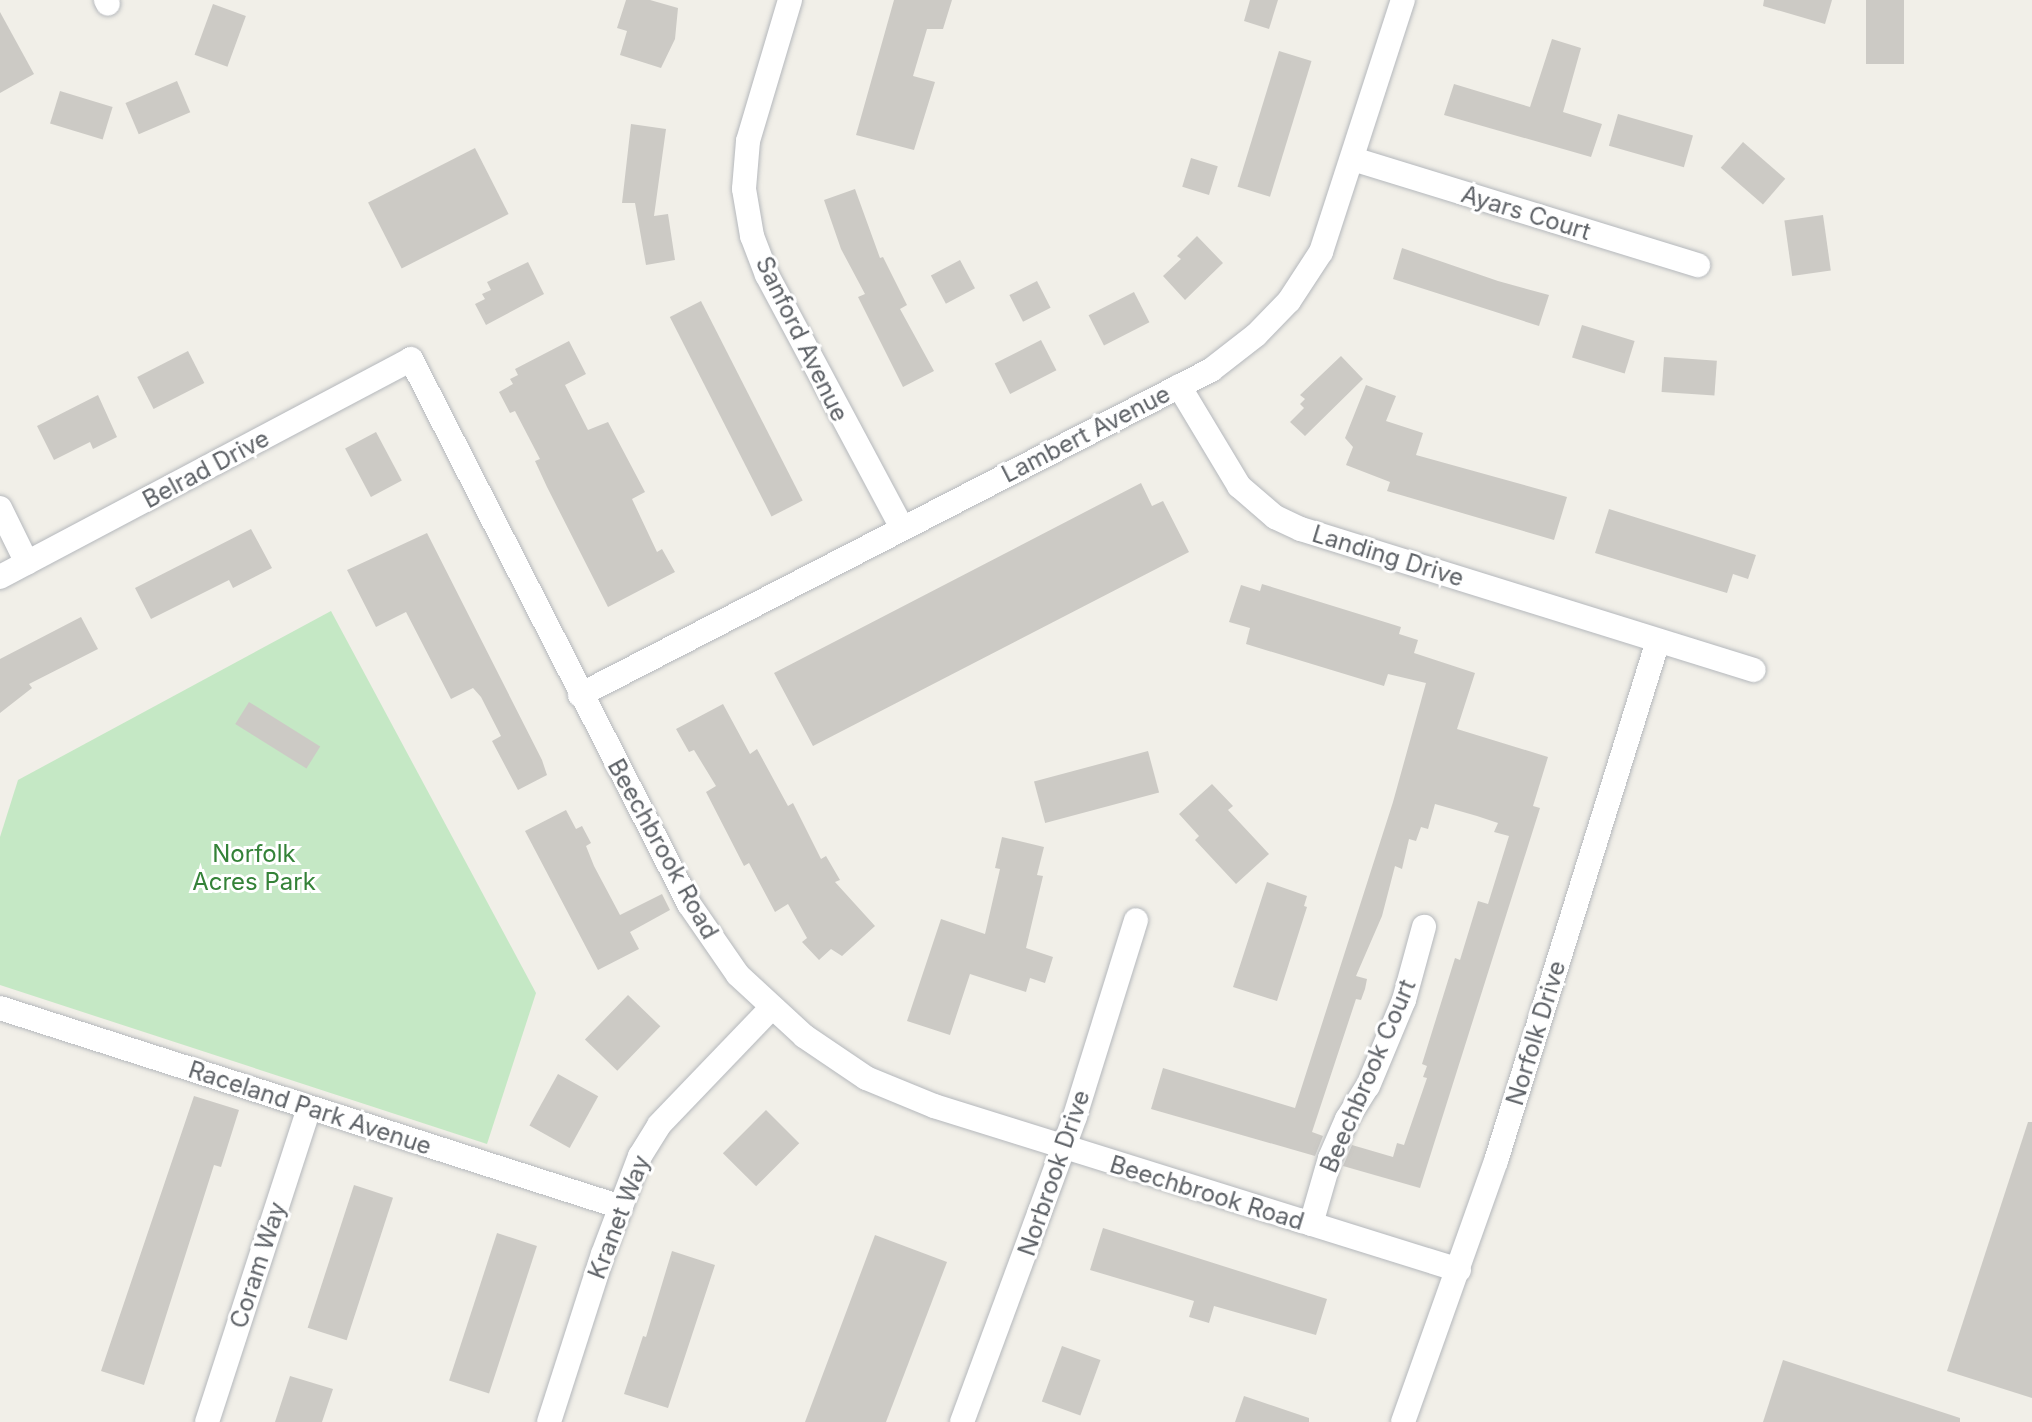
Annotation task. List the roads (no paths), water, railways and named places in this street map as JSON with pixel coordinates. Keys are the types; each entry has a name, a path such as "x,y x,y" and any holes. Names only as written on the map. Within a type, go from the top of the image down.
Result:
{"street":[{"name":"Sanford Avenue","path":"790,0 748,141 744,189 752,236 767,275 902,528"},
{"name":"Lambert Avenue","path":"580,695 1211,370 1256,335 1289,301 1321,252 1403,0"},
{"name":"Ayars Court","path":"1353,159 1698,265"},
{"name":"Belrad Drive","path":"0,577 411,359"},
{"name":"Beechbrook Road","path":"411,359 580,695 706,933 738,975 804,1036 866,1078 934,1106 1063,1149 1459,1270"},
{"name":"Landing Drive","path":"1179,386 1239,486 1275,517 1301,529 1754,670"},
{"path":"0,508 27,563"},
{"name":"Norfolk Drive","path":"1403,1422 1496,1161 1658,641"},
{"name":"Norbrook Drive","path":"962,1422 1063,1149 1136,920"},
{"name":"Beechbrook Court","path":"1311,1224 1330,1158 1347,1119 1368,1086 1404,1000 1424,927"},
{"name":"Kranet Way","path":"549,1422 640,1156 659,1125 772,1007"},
{"name":"Raceland Park Avenue","path":"0,1008 621,1207"},
{"name":"Coram Way","path":"207,1422 309,1108"}],"park label":[{"name":"Norfolk Acres Park","path":"254,868"}]}
